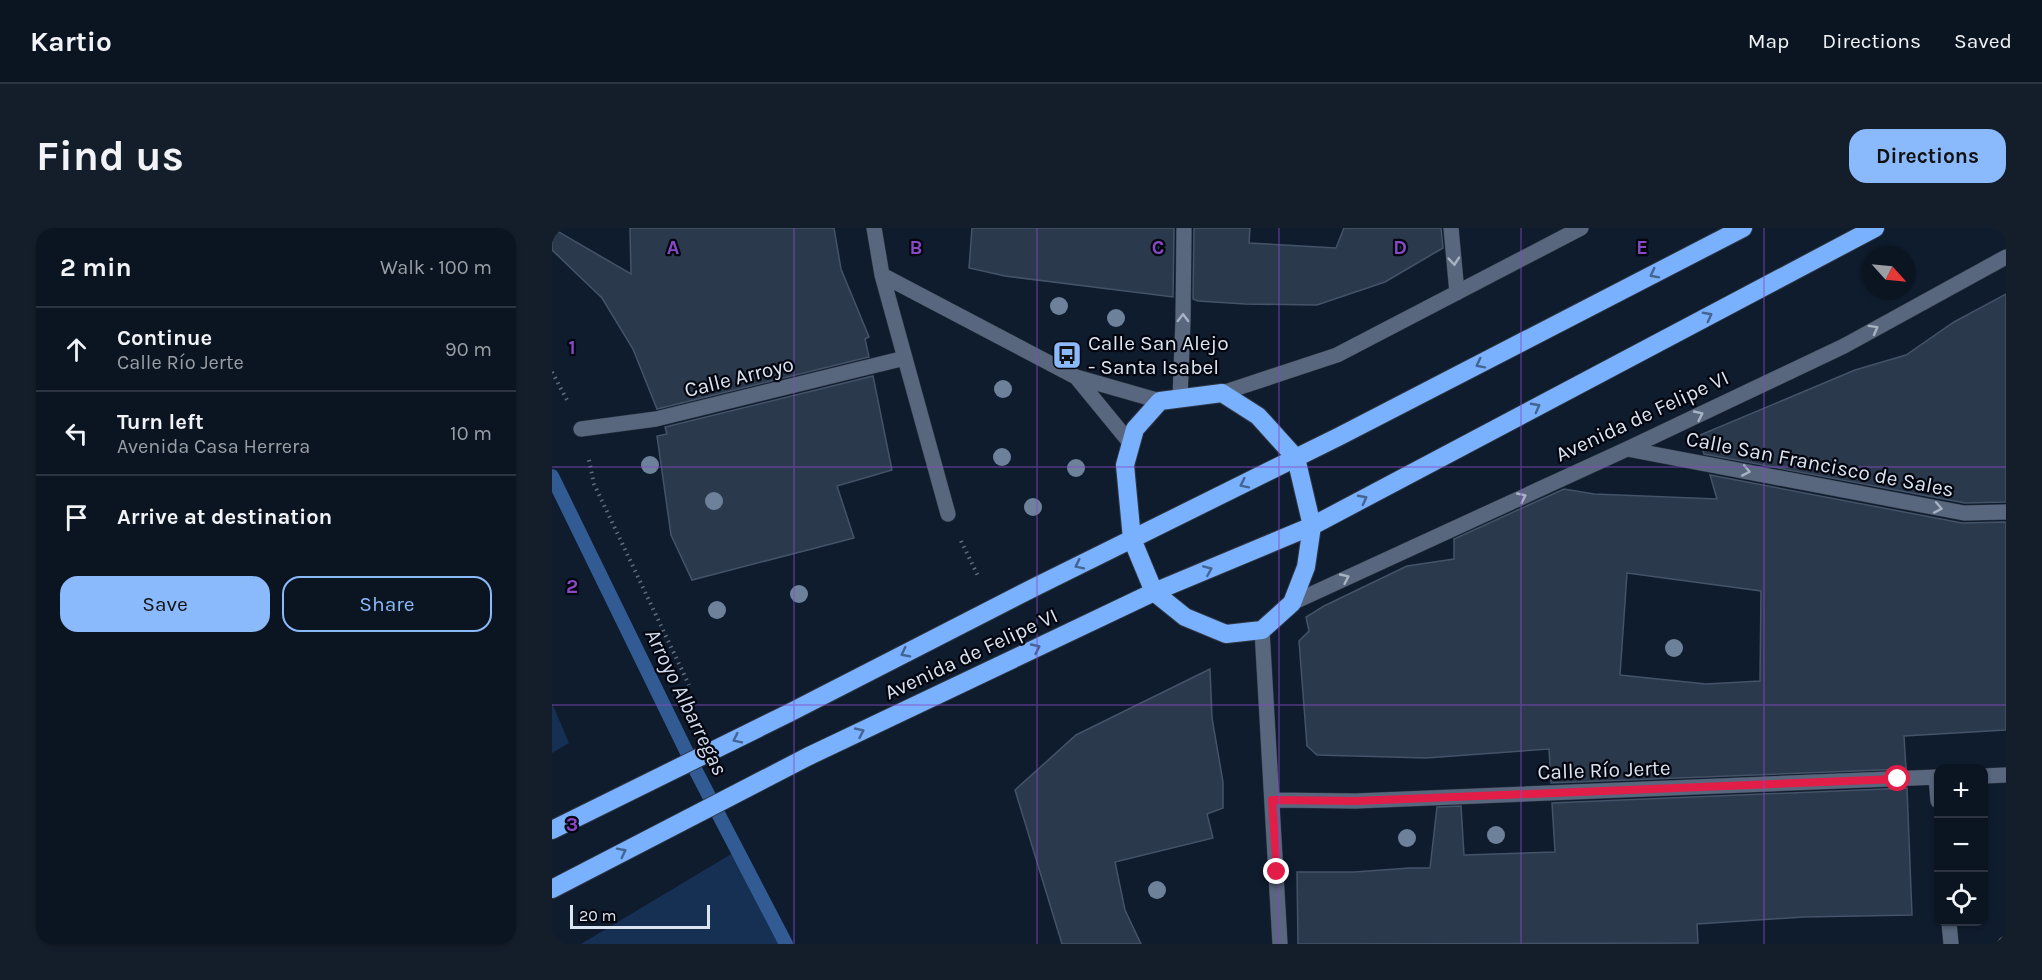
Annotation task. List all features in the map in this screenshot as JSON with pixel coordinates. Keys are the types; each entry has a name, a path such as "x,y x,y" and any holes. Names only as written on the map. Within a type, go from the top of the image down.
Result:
{"highway":[{"path":"1296,458 1743,228"},
{"path":"1312,526 1875,228"},
{"path":"1222,393 1257,416 1296,458 1312,526 1306,567 1292,603 1262,630 1226,634 1185,617 1154,592 1132,539 1125,465 1135,429 1160,401 1222,393"},
{"name":"Avenida de Felipe VI","path":"552,830 1296,458"},
{"name":"Avenida de Felipe VI","path":"552,889 807,757 1154,592 1312,526"}],"street":[{"path":"874,228 882,275 948,514"},
{"path":"1180,398 1184,228"},
{"path":"1452,228 1457,293"},
{"path":"1222,393 1337,355 1581,228"},
{"name":"Avenida de Felipe VI","path":"1292,603 1844,346 2006,257"},
{"path":"882,275 1076,377 1160,401"},
{"name":"Calle Arroyo","path":"582,429 656,419 905,358"},
{"path":"1076,377 1131,444"},
{"name":"Calle San Francisco de Sales","path":"1627,449 1964,513 2006,512"},
{"path":"1262,630 1280,944"},
{"path":"1988,776 2006,775"},
{"name":"Calle Río Jerte","path":"1272,800 1356,801 1934,777"},
{"path":"1949,926 1951,944"}],"path":[{"path":"552,372 582,429 594,484 689,685"},
{"path":"948,514 993,608"}],"shaded area":[{"path":"552,703 569,743 552,753"},
{"path":"738,850 786,944 581,944"}],"building":[{"path":"552,228 631,274 630,228 834,228 841,269 869,337 865,339 869,357 657,409 633,349 602,298 552,250"},
{"path":"972,228 1174,228 1173,297 1005,276 969,268"},
{"path":"1194,228 1250,228 1249,243 1336,248 1344,228 1441,228 1443,248 1385,282 1317,305 1198,301 1193,299"},
{"path":"2006,294 2006,502 1965,503 1704,454 1698,436 1855,370 1906,355 1954,322"},
{"path":"873,376 892,470 837,486 854,538 692,580 671,535 657,436 667,434 665,427"},
{"path":"1710,475 1962,523 2006,522 2006,730 1904,736 1906,769 1551,783 1549,749 1426,758 1317,755 1307,746 1299,641 1309,631 1306,617 1324,606 1407,566 1454,559 1454,539 1564,489 1594,494 1717,499","holes":["1627,573 1761,591 1760,681 1706,684 1620,675"]},
{"path":"1210,669 1212,718 1223,782 1223,808 1207,814 1213,838 1115,862 1125,910 1141,944 1062,944 1015,790 1076,735"},
{"path":"1907,788 1912,915 1804,917 1697,924 1698,943 1298,944 1297,872 1430,868 1437,807 1461,806 1464,855 1555,852 1552,803"}],"waterway":[{"name":"Arroyo Albarregas","path":"552,476 696,771 786,944"}],"place":[{"name":"Calle San Alejo - Santa Isabel","path":"1067,355"}],"route":[{"path":"1277,872 1272,800 1356,801 1898,779"}]}
